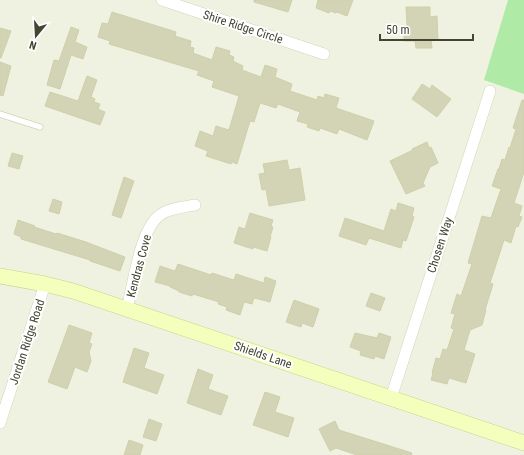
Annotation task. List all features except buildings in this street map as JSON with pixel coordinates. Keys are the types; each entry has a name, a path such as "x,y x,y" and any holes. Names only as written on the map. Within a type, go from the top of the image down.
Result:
{"main road":[{"name":"Shields Lane","path":"0,276 45,284 73,291 524,443"}],"street":[{"name":"Shire Ridge Circle","path":"162,0 324,54"},
{"name":"Chosen Way","path":"391,398 490,91"},
{"name":"Kendras Cove","path":"127,310 140,251 153,222 160,215 169,211 195,204"},
{"name":"Jordan Ridge Road","path":"0,423 45,284"}],"lane":[{"path":"0,114 40,127"}],"green space":[{"path":"508,0 524,0 524,94 484,80"}]}
